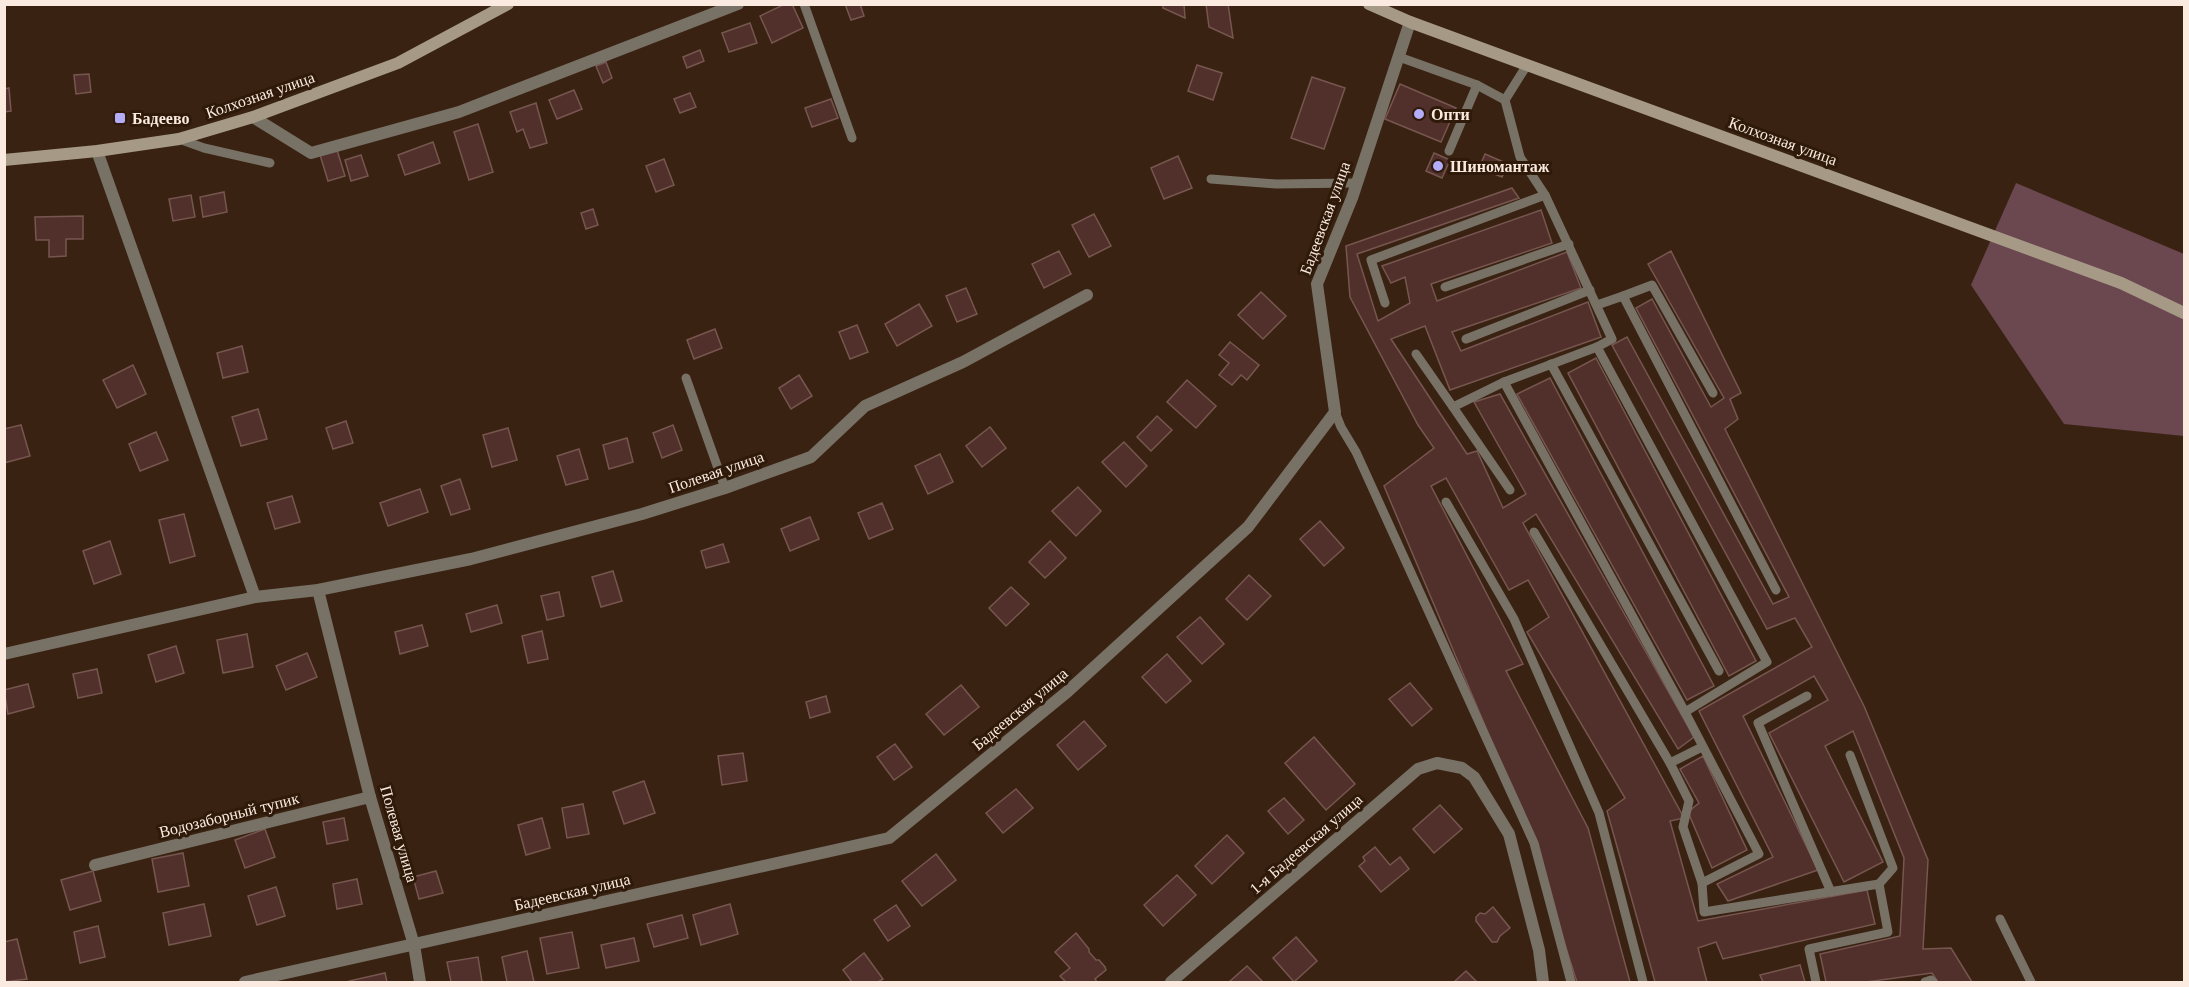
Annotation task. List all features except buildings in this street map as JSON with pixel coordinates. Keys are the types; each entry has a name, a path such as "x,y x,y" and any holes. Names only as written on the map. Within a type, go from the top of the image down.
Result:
{"main road":[{"name":"Колхозная улица","path":"4,160 97,151 179,139 253,117 398,63 508,4"},
{"name":"Колхозная улица","path":"1369,4 1410,22 2121,283 2184,314"}],"street":[{"path":"253,117 311,153 459,112 738,4"},
{"name":"Бадеевская улица","path":"245,982 889,838 1067,692 1248,527 1335,412 1317,284 1352,198 1355,183 1410,22"},
{"path":"97,151 255,597"},
{"name":"Полевая улица","path":"4,654 255,597 318,590 471,559 642,514 725,488 811,457 865,406 963,362 1087,295"},
{"name":"Полевая улица","path":"318,590 370,797 414,945 420,982"},
{"name":"1-я Бадеевская улица","path":"1171,982 1418,769 1437,764 1462,768 1474,777 1509,834 1539,950 1543,982"},
{"name":"Водозаборный тупик","path":"95,865 370,797"}],"lane":[{"path":"804,4 852,138"},
{"path":"1399,57 1477,85 1505,100"},
{"path":"1453,407 1504,382 1597,347 1612,339 1545,195 1520,157 1505,100 1527,65"},
{"path":"1449,151 1477,85"},
{"path":"179,139 204,148 270,163"},
{"path":"1211,179 1276,184 1355,183"},
{"path":"1385,303 1371,260 1545,195"},
{"path":"1445,287 1569,244"},
{"path":"1597,305 1652,285 1713,393"},
{"path":"1466,339 1590,290"},
{"path":"1623,296 1776,590"},
{"path":"1597,347 1767,662 1685,712"},
{"path":"1416,354 1510,490"},
{"path":"1551,364 1719,671"},
{"path":"686,378 725,488"},
{"path":"1504,382 1685,712 1759,854 1702,883"},
{"path":"1335,412 1356,452 1533,843 1571,982"},
{"path":"1446,502 1514,619 1599,813 1643,982"},
{"path":"1534,532 1670,763 1689,801 1683,827 1702,883 1704,912 1879,884 1893,868 1850,755"},
{"path":"1807,696 1758,723 1831,892"},
{"path":"1670,763 1702,747"},
{"path":"1816,982 1809,949 1888,932 1879,884"},
{"path":"2000,919 2031,982"},
{"path":"1925,982 1931,980 1933,982"}],"shaded area":[{"path":"2016,183 2184,254 2184,436 2064,424 1971,285"}],"place":[{"name":"Опти","path":"1419,114"},
{"name":"Бадеево","path":"120,118"},
{"name":"Шиномантаж","path":"1438,166"}]}
